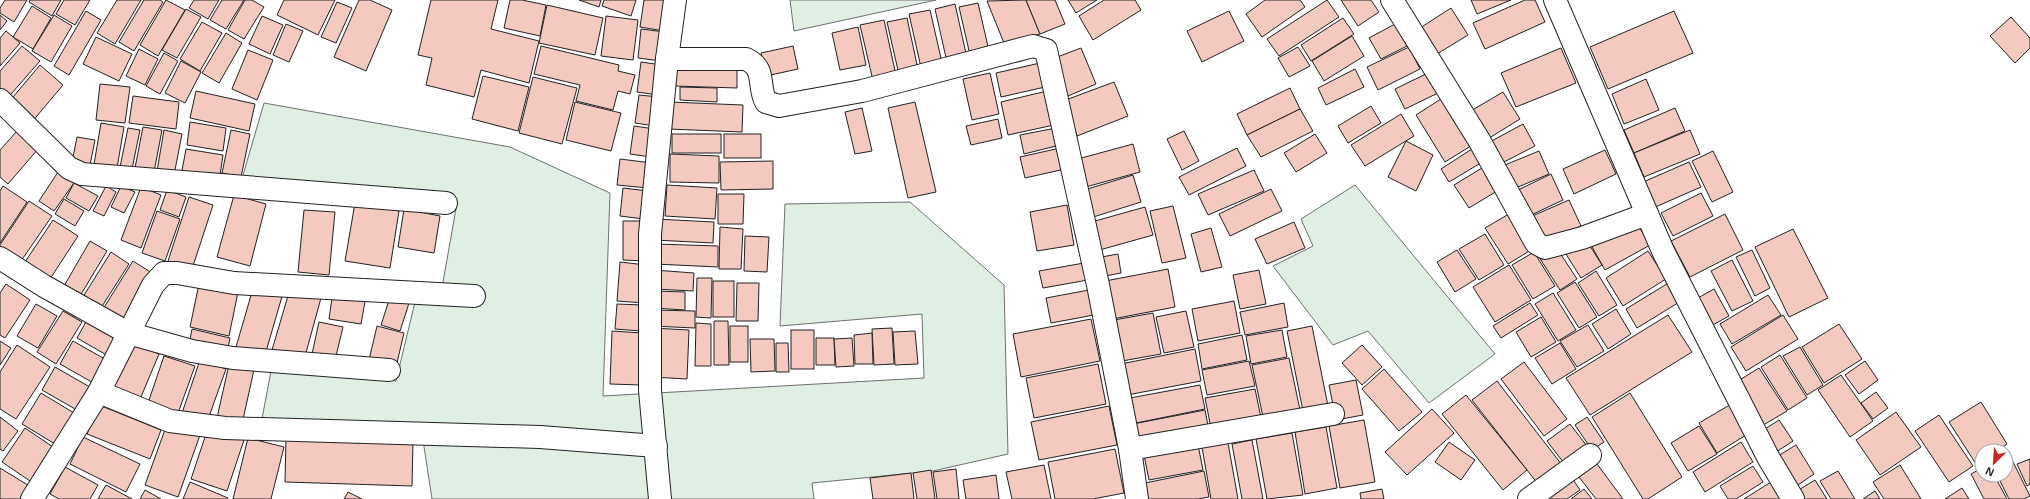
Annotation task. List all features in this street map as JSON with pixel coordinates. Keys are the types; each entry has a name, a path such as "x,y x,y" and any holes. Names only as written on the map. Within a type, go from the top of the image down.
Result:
{"street":[{"path":"660,499 650,390 650,234 667,59 675,0"},
{"path":"1392,0 1479,140 1536,243 1545,248 1582,238 1647,214"},
{"path":"1556,0 1663,251 1768,457 1793,499"},
{"path":"667,59 746,59 753,62 759,68 763,97 766,102 779,106 862,91 1033,46 1046,50 1098,285 1130,449 1137,499"},
{"path":"0,100 70,168 82,174 446,203"},
{"path":"0,258 44,286 128,333 192,351 233,358 389,370"},
{"path":"32,499 99,392 153,285 164,273 169,272 234,283 474,296"},
{"path":"99,392 170,420 225,428 540,437 656,446"},
{"path":"1130,449 1333,414"},
{"path":"1529,499 1590,455"}],"green space":[{"path":"790,0 936,0 794,31"},
{"path":"264,103 510,147 610,193 603,396 924,378 922,314 780,326 785,204 910,202 1004,285 1008,454 933,471 812,483 814,499 432,499 421,427 261,424 271,371 396,381 415,302 438,299 443,282 457,203 241,182"},
{"path":"1355,185 1495,354 1429,403 1368,331 1333,345 1273,266 1313,246 1301,219"}],"building":[{"path":"5,0 27,0 14,22 0,13 0,8"},
{"path":"30,0 61,0 52,16 29,2"},
{"path":"64,0 90,0 75,25 56,14"},
{"path":"117,0 141,0 115,44 97,33"},
{"path":"144,0 160,0 163,2 134,51 119,42"},
{"path":"166,0 185,10 158,56 140,45"},
{"path":"194,0 219,0 208,19 189,8"},
{"path":"222,0 244,0 226,29 210,20"},
{"path":"245,0 252,0 264,7 244,39 228,30"},
{"path":"284,0 335,0 318,35 277,15"},
{"path":"359,0 370,0 392,10 366,71 334,57"},
{"path":"431,0 498,0 491,29 539,41 529,83 481,70 474,97 426,85 432,58 418,55"},
{"path":"510,0 522,0 546,5 540,36 504,28"},
{"path":"579,0 601,0 599,7"},
{"path":"604,0 636,0 631,16 602,6"},
{"path":"644,0 669,0 664,31 640,27"},
{"path":"1026,0 1040,34 1004,43 987,1"},
{"path":"1026,0 1055,0 1065,24 1040,34"},
{"path":"1068,0 1097,0 1076,13"},
{"path":"1104,0 1135,0 1141,10 1093,40 1079,16"},
{"path":"1265,0 1300,0 1305,7 1262,37 1246,14"},
{"path":"1327,0 1339,17 1279,56 1267,39"},
{"path":"1341,0 1371,0 1379,12 1358,26"},
{"path":"1471,0 1511,0 1477,14"},
{"path":"1525,0 1535,0 1545,22 1485,49 1473,23"},
{"path":"337,2 352,8 336,43 321,37"},
{"path":"978,3 989,51 970,55 959,7"},
{"path":"955,4 967,58 947,62 935,9"},
{"path":"547,5 603,18 595,55 539,43"},
{"path":"32,6 51,18 33,49 13,37"},
{"path":"1451,8 1468,35 1437,54 1420,28"},
{"path":"186,9 201,17 177,58 162,50"},
{"path":"930,10 943,67 922,72 909,14"},
{"path":"86,11 101,20 69,75 54,66"},
{"path":"1229,11 1244,41 1202,62 1187,31"},
{"path":"1674,11 1693,53 1608,89 1590,47"},
{"path":"0,15 7,21 0,30"},
{"path":"54,15 72,26 51,62 32,51"},
{"path":"262,16 283,25 270,54 249,44"},
{"path":"606,16 638,20 633,60 601,56"},
{"path":"2011,17 2030,38 2030,48 2015,63 1990,36"},
{"path":"907,18 919,74 900,79 887,22"},
{"path":"1343,18 1354,34 1311,61 1301,45"},
{"path":"884,20 897,80 874,85 860,25"},
{"path":"202,22 222,33 200,71 180,59"},
{"path":"286,24 303,31 289,62 273,55"},
{"path":"1395,24 1407,46 1381,59 1369,38"},
{"path":"858,27 866,65 840,70 832,33"},
{"path":"641,29 665,32 661,61 638,58"},
{"path":"6,31 20,43 0,66 0,38"},
{"path":"226,33 242,43 219,83 202,73"},
{"path":"1352,36 1364,56 1324,81 1312,61"},
{"path":"96,37 132,54 119,81 83,64"},
{"path":"22,46 40,61 5,101 0,97 0,71"},
{"path":"541,46 619,65 618,71 635,75 630,94 618,91 613,110 576,101 580,85 534,74"},
{"path":"793,46 798,69 766,76 761,53"},
{"path":"1298,47 1310,66 1289,77 1278,58"},
{"path":"1409,47 1420,69 1378,90 1367,67"},
{"path":"1081,48 1096,84 1068,96 1052,59"},
{"path":"1561,48 1576,83 1516,107 1501,73"},
{"path":"139,49 158,59 145,85 126,76"},
{"path":"248,50 273,60 257,100 232,89"},
{"path":"164,53 178,61 160,94 146,86"},
{"path":"181,61 201,72 185,103 165,93"},
{"path":"641,62 662,65 658,95 637,92"},
{"path":"1040,63 1045,87 1001,97 996,73"},
{"path":"675,64 737,66 737,88 674,86"},
{"path":"40,65 63,85 31,123 8,103"},
{"path":"1355,69 1364,87 1326,105 1318,88"},
{"path":"990,73 999,114 972,120 963,79"},
{"path":"1428,73 1438,93 1405,109 1395,89"},
{"path":"483,76 529,87 518,131 472,119"},
{"path":"533,77 577,88 562,144 519,133"},
{"path":"1646,79 1659,110 1624,124 1612,94"},
{"path":"1114,82 1128,116 1077,136 1063,101"},
{"path":"100,84 130,87 125,123 96,120"},
{"path":"680,87 717,88 717,102 680,100"},
{"path":"1290,88 1300,109 1247,135 1237,114"},
{"path":"196,91 255,104 249,131 190,118"},
{"path":"1047,91 1054,125 1008,135 1001,102"},
{"path":"1503,92 1520,119 1486,140 1469,112"},
{"path":"639,95 659,97 655,126 635,123"},
{"path":"133,96 179,102 176,129 129,123"},
{"path":"1444,97 1474,144 1445,162 1416,115"},
{"path":"575,102 621,113 611,151 566,140"},
{"path":"670,102 743,105 742,132 669,129"},
{"path":"915,102 936,192 908,198 888,108"},
{"path":"1371,106 1381,123 1348,143 1338,126"},
{"path":"862,108 872,151 855,154 845,112"},
{"path":"1675,108 1685,131 1634,153 1624,130"},
{"path":"1300,109 1313,131 1261,157 1247,135"},
{"path":"1401,114 1414,136 1365,166 1351,145"},
{"path":"998,119 1002,138 971,145 966,126"},
{"path":"190,122 226,128 223,151 187,145"},
{"path":"101,123 124,127 116,174 93,170"},
{"path":"1523,124 1535,146 1500,164 1488,143"},
{"path":"634,126 655,129 651,157 630,154"},
{"path":"143,127 162,130 154,172 135,168"},
{"path":"128,128 140,130 132,169 120,167"},
{"path":"1056,128 1060,145 1024,154 1020,135"},
{"path":"164,130 182,134 174,175 157,171"},
{"path":"231,130 250,134 241,177 222,173"},
{"path":"1690,130 1700,154 1644,177 1634,153"},
{"path":"17,131 38,149 8,184 0,177 0,150"},
{"path":"1184,131 1199,161 1182,170 1167,139"},
{"path":"672,134 721,134 721,153 672,153"},
{"path":"724,134 761,134 761,158 724,158"},
{"path":"1315,134 1327,153 1296,172 1284,153"},
{"path":"77,137 95,140 89,170 71,167"},
{"path":"1406,141 1433,155 1416,191 1388,177"},
{"path":"1133,144 1140,172 1082,188 1074,160"},
{"path":"1475,147 1484,161 1449,182 1441,169"},
{"path":"1060,148 1065,169 1025,178 1020,157"},
{"path":"1237,148 1246,166 1189,195 1179,177"},
{"path":"186,149 223,155 219,182 181,176"},
{"path":"1605,150 1616,174 1574,194 1563,169"},
{"path":"1539,151 1549,174 1511,190 1500,167"},
{"path":"1713,151 1733,192 1712,202 1692,161"},
{"path":"670,154 719,156 719,183 670,182"},
{"path":"620,159 652,163 648,188 617,185"},
{"path":"773,161 773,189 721,190 720,162"},
{"path":"1689,162 1701,187 1653,208 1641,183"},
{"path":"1482,168 1497,191 1469,208 1454,185"},
{"path":"1254,170 1264,191 1208,215 1198,194"},
{"path":"58,172 74,183 54,211 39,201"},
{"path":"1551,174 1563,200 1527,217 1514,192"},
{"path":"1133,175 1141,202 1090,218 1081,191"},
{"path":"74,183 98,196 89,211 66,198"},
{"path":"667,185 717,188 715,219 665,216"},
{"path":"3,186 27,202 0,243 0,191"},
{"path":"106,186 116,192 104,216 93,211"},
{"path":"121,186 135,192 124,213 111,207"},
{"path":"141,187 161,195 141,248 121,240"},
{"path":"623,188 648,191 644,219 620,216"},
{"path":"1271,189 1282,211 1230,236 1219,214"},
{"path":"167,190 186,197 179,217 160,210"},
{"path":"1701,193 1713,216 1673,236 1661,213"},
{"path":"718,194 744,194 743,224 718,224"},
{"path":"234,195 266,204 250,266 217,257"},
{"path":"189,197 213,205 192,269 168,261"},
{"path":"64,199 84,211 75,226 55,214"},
{"path":"1569,200 1581,226 1542,244 1530,217"},
{"path":"29,201 52,216 21,261 0,248 0,245"},
{"path":"355,203 399,211 390,268 345,261"},
{"path":"1067,205 1074,245 1037,251 1030,212"},
{"path":"1173,206 1186,258 1162,263 1150,211"},
{"path":"1145,207 1153,235 1096,251 1088,223"},
{"path":"404,209 440,216 434,253 398,247"},
{"path":"304,210 335,212 329,275 298,272"},
{"path":"157,211 180,219 165,261 142,253"},
{"path":"1509,214 1531,250 1508,264 1485,228"},
{"path":"1725,214 1743,250 1690,277 1671,241"},
{"path":"655,219 714,222 713,243 654,240"},
{"path":"53,220 78,236 50,279 25,262"},
{"path":"1635,220 1650,245 1605,270 1591,245"},
{"path":"623,221 646,221 646,261 623,260"},
{"path":"1294,222 1305,248 1267,264 1255,239"},
{"path":"720,227 743,229 741,269 719,269"},
{"path":"1211,228 1222,267 1201,272 1191,234"},
{"path":"1793,229 1828,298 1789,317 1755,247"},
{"path":"1485,234 1504,265 1479,280 1459,249"},
{"path":"745,236 769,237 767,272 744,271"},
{"path":"1585,238 1602,265 1581,278 1564,251"},
{"path":"90,241 107,251 80,296 64,286"},
{"path":"656,244 718,246 718,267 655,264"},
{"path":"1556,247 1577,279 1560,290 1539,257"},
{"path":"1457,250 1476,279 1455,292 1437,262"},
{"path":"1752,250 1770,288 1755,296 1736,257"},
{"path":"1648,251 1666,279 1623,306 1606,278"},
{"path":"111,252 129,264 99,311 81,300"},
{"path":"1534,252 1555,286 1533,299 1512,265"},
{"path":"1118,254 1121,273 1100,277 1096,258"},
{"path":"1732,260 1753,301 1732,311 1711,271"},
{"path":"133,261 155,275 123,328 100,314"},
{"path":"620,262 646,265 644,303 617,301"},
{"path":"1084,263 1088,280 1043,288 1039,271"},
{"path":"1509,265 1531,300 1495,322 1473,287"},
{"path":"1168,269 1175,307 1107,320 1100,282"},
{"path":"654,270 694,273 693,291 654,289"},
{"path":"1259,270 1266,304 1240,309 1233,275"},
{"path":"1596,271 1617,305 1599,316 1578,283"},
{"path":"697,278 712,278 711,318 696,317"},
{"path":"713,281 734,281 734,317 713,317"},
{"path":"1575,282 1597,317 1579,328 1557,293"},
{"path":"1670,282 1681,301 1637,328 1626,309"},
{"path":"737,283 759,283 758,321 736,321"},
{"path":"6,284 30,300 5,338 0,335 0,293"},
{"path":"199,284 238,292 229,336 190,327"},
{"path":"254,285 283,293 265,355 236,347"},
{"path":"290,289 321,298 304,360 272,350"},
{"path":"1714,289 1729,316 1711,326 1696,299"},
{"path":"1089,290 1094,315 1051,323 1046,298"},
{"path":"333,291 366,296 361,324 329,319"},
{"path":"654,291 685,292 685,310 653,308"},
{"path":"1553,293 1576,330 1558,341 1535,304"},
{"path":"391,294 410,300 400,331 381,325"},
{"path":"1768,295 1781,315 1732,344 1720,324"},
{"path":"1234,301 1240,333 1198,341 1192,309"},
{"path":"1284,303 1288,327 1245,335 1240,312"},
{"path":"1530,303 1538,315 1501,338 1493,326"},
{"path":"36,304 57,316 38,348 17,336"},
{"path":"617,304 643,305 641,331 615,329"},
{"path":"1616,309 1631,334 1608,349 1592,324"},
{"path":"653,310 695,311 695,328 652,326"},
{"path":"63,311 82,322 56,364 37,352"},
{"path":"1186,311 1194,347 1164,353 1156,317"},
{"path":"1153,313 1161,354 1122,361 1114,320"},
{"path":"1668,315 1692,352 1590,415 1566,378"},
{"path":"1783,315 1798,339 1746,371 1731,347"},
{"path":"1541,317 1556,342 1531,357 1516,332"},
{"path":"1091,319 1100,361 1021,377 1013,334"},
{"path":"87,320 121,339 110,357 77,338"},
{"path":"714,321 728,321 729,365 714,365"},
{"path":"319,322 343,327 335,360 312,354"},
{"path":"696,323 711,324 711,366 695,366"},
{"path":"1839,324 1862,359 1824,383 1802,347"},
{"path":"1588,325 1604,351 1577,367 1560,341"},
{"path":"377,326 404,333 396,367 369,360"},
{"path":"730,326 748,326 748,362 730,362"},
{"path":"1312,326 1328,406 1303,411 1287,331"},
{"path":"652,328 689,330 687,379 651,377"},
{"path":"892,328 894,364 874,365 872,329"},
{"path":"192,329 230,338 227,353 189,344"},
{"path":"791,330 814,330 814,369 791,369"},
{"path":"1282,330 1287,357 1251,364 1246,336"},
{"path":"612,331 642,333 640,385 610,384"},
{"path":"915,331 918,364 895,365 893,332"},
{"path":"872,333 873,364 855,364 854,335"},
{"path":"1242,335 1247,360 1202,369 1198,344"},
{"path":"816,338 834,338 835,365 816,365"},
{"path":"852,338 854,366 836,367 834,339"},
{"path":"750,339 774,339 775,371 751,372"},
{"path":"0,341 11,348 0,365"},
{"path":"73,341 110,362 97,385 60,364"},
{"path":"128,341 159,354 138,404 107,391"},
{"path":"776,343 788,343 789,372 776,372"},
{"path":"1560,343 1576,369 1552,384 1535,358"},
{"path":"17,345 50,367 16,419 0,409 0,372"},
{"path":"1362,345 1382,367 1362,385 1342,363"},
{"path":"1800,347 1823,385 1807,395 1783,356"},
{"path":"1195,349 1201,381 1127,395 1121,364"},
{"path":"1780,355 1807,398 1788,410 1761,367"},
{"path":"164,356 195,366 177,416 147,406"},
{"path":"1289,358 1300,410 1263,417 1252,365"},
{"path":"200,360 226,369 206,425 181,416"},
{"path":"230,360 255,365 242,424 217,418"},
{"path":"1249,361 1255,386 1207,395 1202,370"},
{"path":"1865,361 1878,380 1859,394 1845,375"},
{"path":"1524,362 1567,419 1544,436 1501,379"},
{"path":"1098,364 1106,404 1034,418 1026,378"},
{"path":"55,367 95,390 82,413 42,390"},
{"path":"1759,368 1787,411 1760,427 1733,384"},
{"path":"1384,369 1422,412 1399,431 1362,389"},
{"path":"1841,375 1873,421 1850,437 1818,390"},
{"path":"1356,380 1363,415 1336,420 1329,385"},
{"path":"1497,381 1562,465 1538,484 1472,400"},
{"path":"1200,385 1205,409 1136,423 1130,398"},
{"path":"1255,389 1261,418 1211,428 1205,398"},
{"path":"1876,392 1888,408 1873,419 1861,403"},
{"path":"41,393 79,416 60,447 22,424"},
{"path":"1630,393 1682,477 1648,499 1643,499 1592,417"},
{"path":"1466,395 1527,470 1503,490 1442,414"},
{"path":"1981,402 2006,443 1974,443 1974,461 1949,422"},
{"path":"1733,403 1751,432 1717,453 1699,423"},
{"path":"99,405 161,430 150,459 87,434"},
{"path":"1109,406 1117,445 1039,460 1031,422"},
{"path":"1432,409 1454,433 1407,475 1385,452"},
{"path":"1205,410 1209,431 1137,445 1133,424"},
{"path":"1896,412 1921,447 1880,475 1856,440"},
{"path":"1939,415 1973,466 1949,482 1915,431"},
{"path":"0,417 18,431 3,451 0,449"},
{"path":"1587,417 1604,442 1592,450 1575,425"},
{"path":"1364,420 1375,482 1340,488 1329,426"},
{"path":"1779,420 1793,441 1773,454 1759,433"},
{"path":"167,424 200,435 178,497 145,485"},
{"path":"1570,424 1590,450 1567,467 1547,441"},
{"path":"1699,426 1717,454 1688,471 1671,443"},
{"path":"1326,427 1337,488 1305,494 1295,432"},
{"path":"25,428 56,449 33,483 2,462"},
{"path":"208,428 244,440 227,491 191,479"},
{"path":"1292,433 1303,495 1267,499 1256,439"},
{"path":"83,437 140,464 126,492 70,464"},
{"path":"286,437 413,441 412,486 285,482"},
{"path":"248,438 284,447 271,499 233,499"},
{"path":"1252,440 1263,499 1242,499 1232,444"},
{"path":"1449,442 1475,460 1461,480 1435,462"},
{"path":"1741,442 1753,462 1705,492 1693,472"},
{"path":"1228,443 1238,499 1211,499 1202,447"},
{"path":"1198,445 1203,470 1149,480 1144,455"},
{"path":"1796,445 1814,474 1792,489 1773,459"},
{"path":"1115,449 1124,493 1093,499 1055,499 1048,462"},
{"path":"2030,459 2030,484 2027,486 2017,464"},
{"path":"1597,464 1623,499 1596,499 1579,477"},
{"path":"2014,464 2030,496 2024,499 2009,499 2001,483 2014,483"},
{"path":"1044,465 1051,499 1012,499 1006,472"},
{"path":"1900,465 1921,499 1884,499 1873,482"},
{"path":"1753,466 1763,482 1736,499 1728,499 1720,486"},
{"path":"65,467 98,485 90,499 59,499 50,494"},
{"path":"0,468 31,487 24,499 0,499"},
{"path":"956,469 959,499 937,499 933,472"},
{"path":"931,470 935,499 917,499 913,473"},
{"path":"1204,471 1209,497 1198,499 1148,499 1145,483"},
{"path":"1838,471 1855,499 1831,499 1820,481"},
{"path":"1974,472 1974,480 1971,474"},
{"path":"911,473 914,499 873,499 870,478"},
{"path":"996,475 999,499 966,499 963,480"},
{"path":"1570,475 1580,490 1567,499 1536,499"},
{"path":"1774,480 1782,499 1744,499"},
{"path":"1815,480 1827,499 1795,499 1792,494"},
{"path":"190,482 228,498 183,499"},
{"path":"1976,483 1998,483 2007,499 1984,499"},
{"path":"106,485 132,499 98,499"},
{"path":"1962,488 1969,499 1945,499"},
{"path":"1382,489 1384,499 1361,499 1360,493"},
{"path":"1584,489 1592,499 1571,499"},
{"path":"145,490 161,499 140,499"},
{"path":"1875,491 1880,499 1863,499"},
{"path":"348,492 362,499 344,499"}]}
